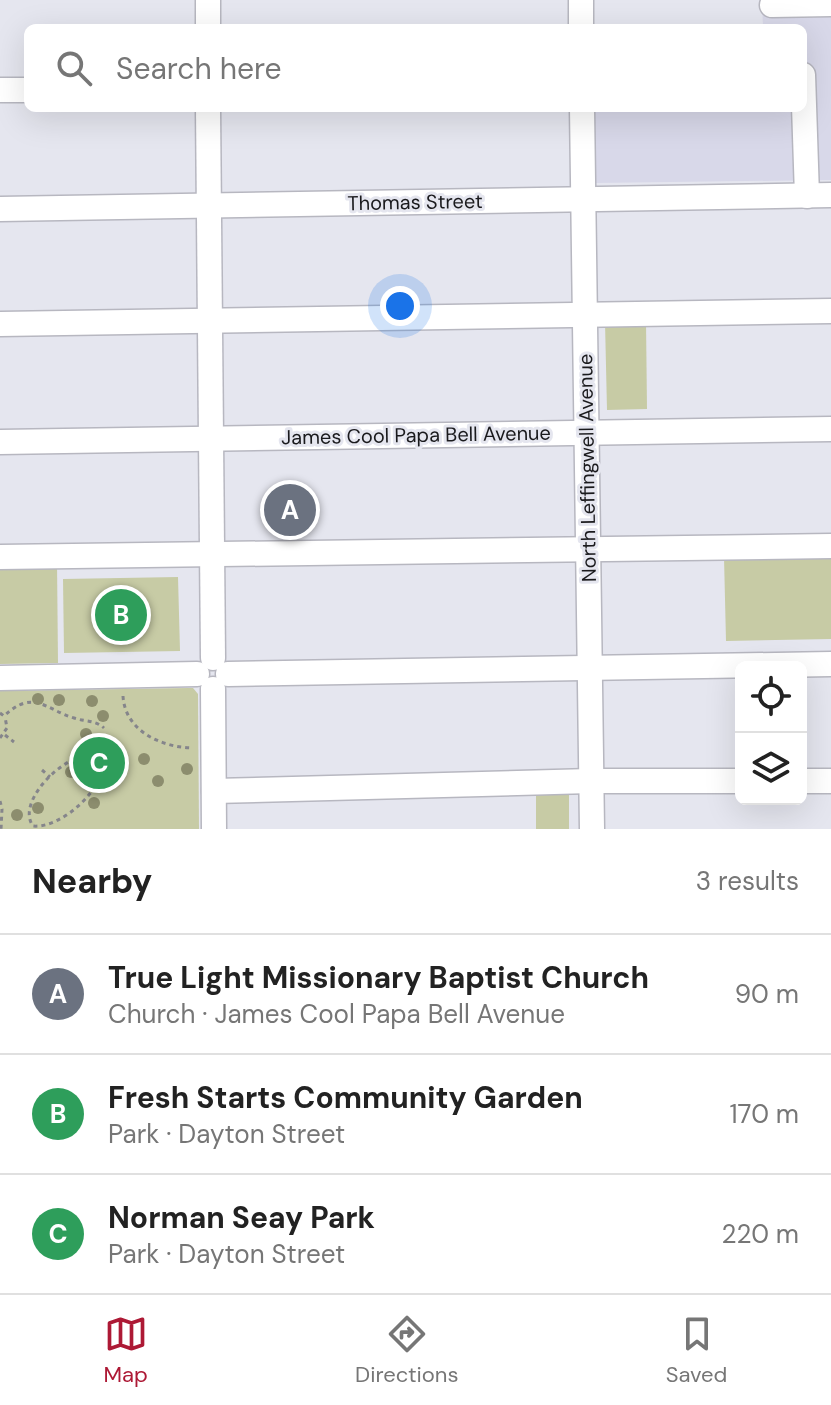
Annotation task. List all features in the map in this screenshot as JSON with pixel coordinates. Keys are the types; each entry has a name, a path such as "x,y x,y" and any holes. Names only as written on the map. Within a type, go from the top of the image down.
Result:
{"street":[{"path":"208,0 208,24"},
{"path":"581,0 581,24"},
{"path":"772,5 831,4"},
{"path":"0,90 24,90"},
{"path":"807,105 819,196"},
{"path":"208,112 214,829"},
{"name":"North Leffingwell Avenue","path":"582,112 592,829"},
{"name":"Thomas Street","path":"0,209 819,196"},
{"path":"0,324 831,311"},
{"name":"James Cool Papa Bell Avenue","path":"0,442 831,429"},
{"path":"0,557 831,546"},
{"path":"8,686 213,674 831,664"},
{"path":"214,791 591,781 735,781"},
{"path":"807,781 831,781"}],"path":[{"path":"8,686 17,706"},
{"path":"123,692 124,709 134,724 147,735 166,745 195,748"},
{"path":"0,738 5,735 7,724 2,714 29,703 46,704 69,716 94,721 104,728"},
{"path":"128,729 134,724"},
{"path":"5,735 14,742"},
{"path":"102,755 99,779 87,799 62,822 47,829 33,826 28,812 37,792 50,777 77,756 102,755"},
{"path":"42,770 50,777"},
{"path":"0,801 1,829"}],"shaded area":[{"path":"762,0 831,0 831,180 595,183 594,112 807,112 807,24 763,24"}],"green space":[{"path":"646,321 647,409 607,410 605,322"},
{"path":"831,554 831,639 726,641 724,557"},
{"path":"57,562 58,663 0,664 0,563"},
{"path":"178,577 180,651 64,653 63,579"},
{"path":"193,688 198,694 199,829 0,829 0,691"},
{"path":"536,793 569,793 569,829 536,829"}],"place":[{"name":"True Light Missionary Baptist Church","path":"290,510"},
{"name":"Fresh Starts Community Garden","path":"121,615"},
{"name":"Norman Seay Park","path":"99,763"}]}
